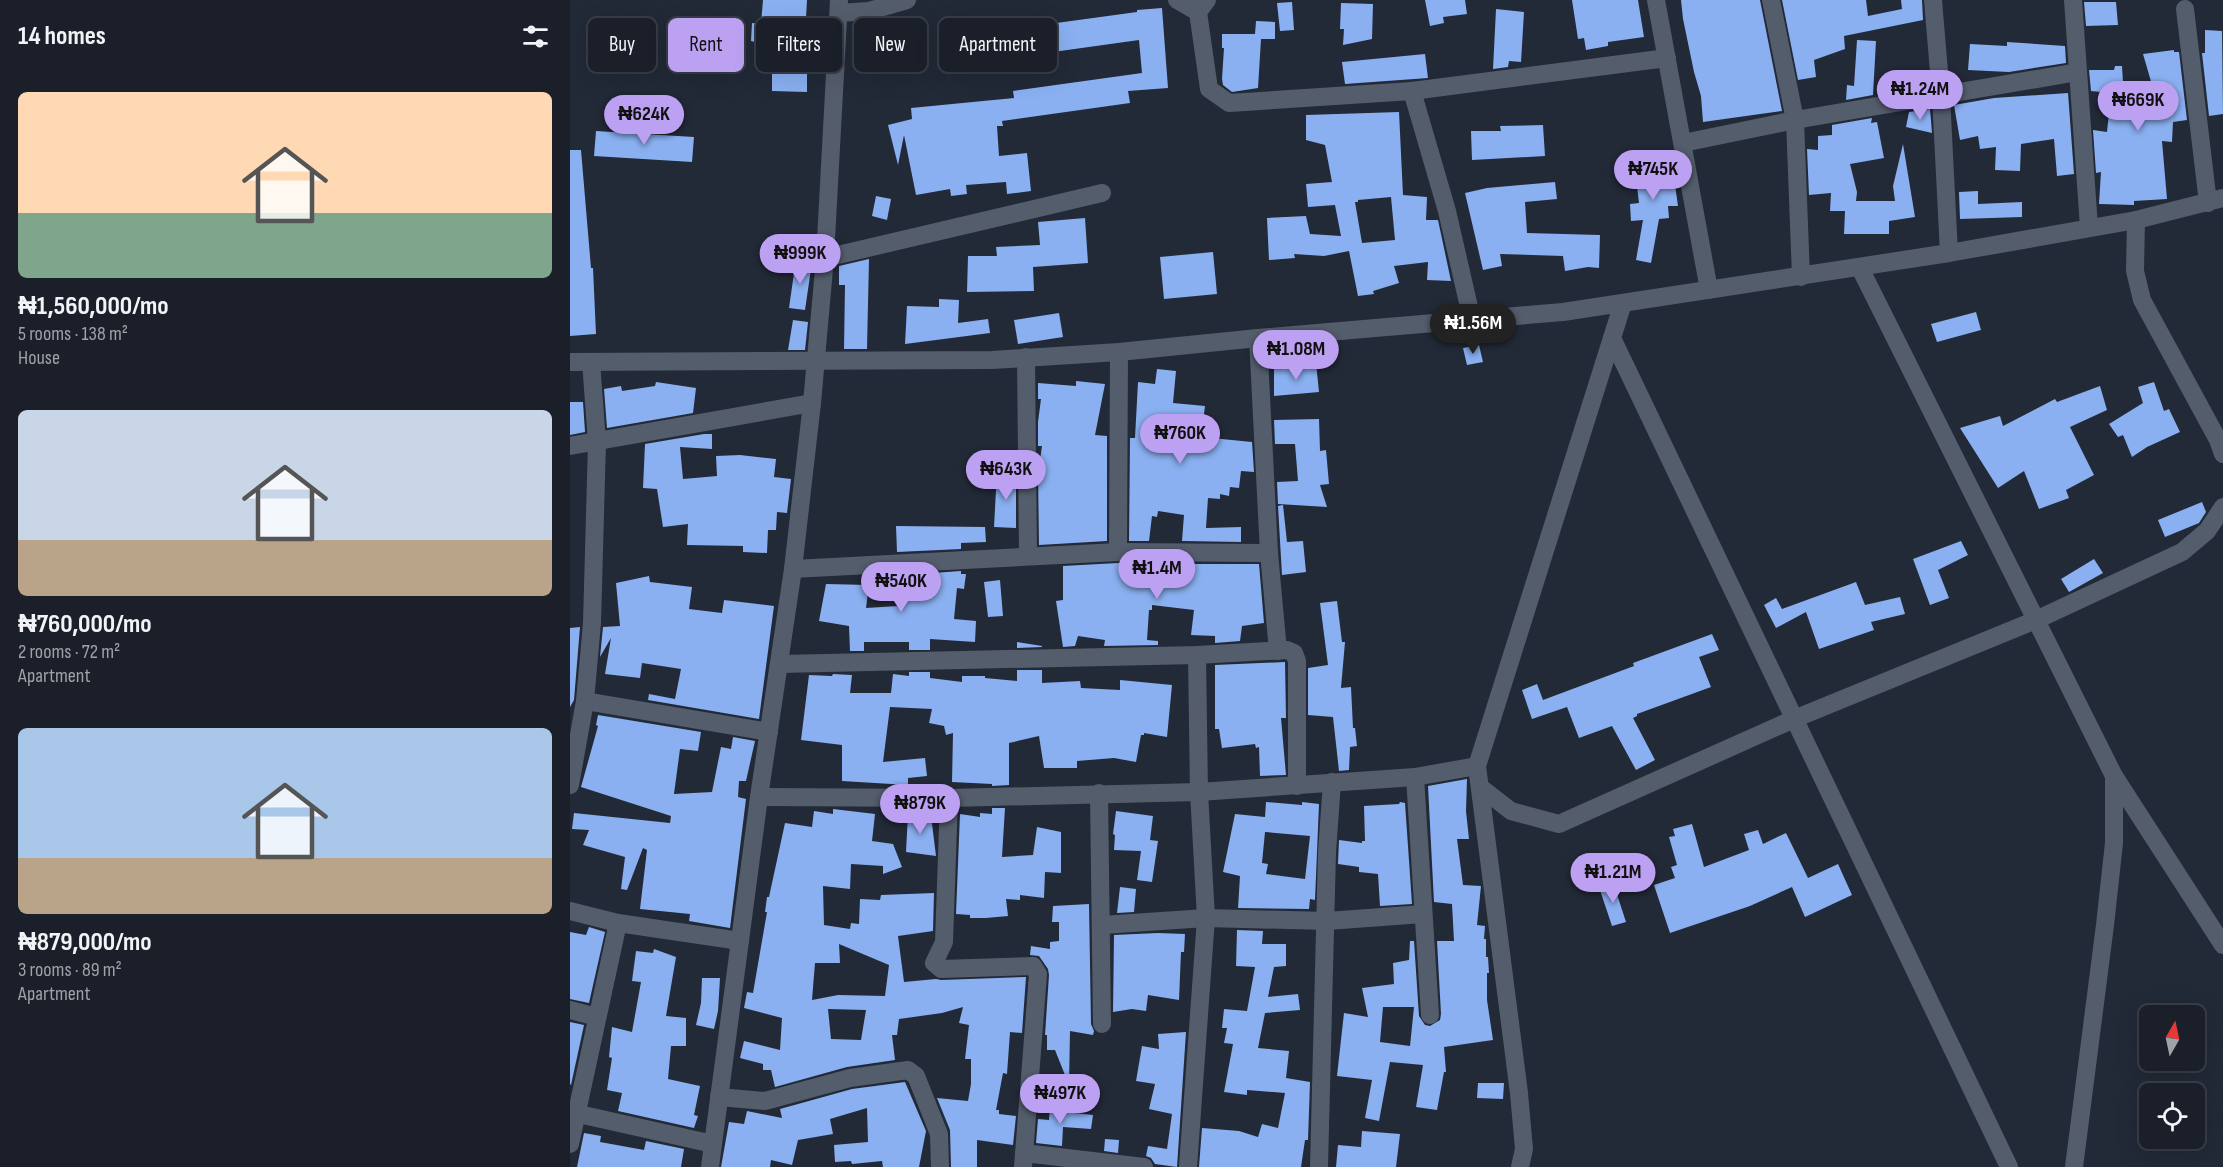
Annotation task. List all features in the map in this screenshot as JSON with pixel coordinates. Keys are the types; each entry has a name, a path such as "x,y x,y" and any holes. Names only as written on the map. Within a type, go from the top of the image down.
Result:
{"street":[{"path":"710,1167 759,797 793,569 812,403 825,258 839,6 869,11 907,0"},
{"path":"1177,0 1202,6 1209,89 1229,103 1412,91 1667,58"},
{"path":"1656,0 1709,290"},
{"path":"1771,0 1796,120 1800,277"},
{"path":"1933,0 1941,96 1948,253"},
{"path":"2073,0 2090,227"},
{"path":"570,362 992,360 1119,352 1563,312 1800,277 2136,220 2216,201 2185,9"},
{"path":"1683,143 1796,120 2078,72"},
{"path":"1412,91 1447,211 1472,320"},
{"path":"825,258 1102,193"},
{"path":"2136,220 2135,271 2142,300 2218,440 2223,454"},
{"path":"1860,267 2114,776 2223,945"},
{"path":"1520,1167 1524,1149 1519,1093 1477,766 1623,303"},
{"path":"1258,338 1269,553 1278,651"},
{"path":"1612,338 2009,1167"},
{"path":"1118,552 1119,352"},
{"path":"1026,357 1028,555"},
{"path":"570,784 585,701 591,623 597,442 591,362"},
{"path":"570,446 812,403"},
{"path":"1480,787 1511,811 1559,824 1794,719 2037,620 2182,552 2207,531 2223,507"},
{"path":"793,569 1028,555 1118,552 1269,553"},
{"path":"780,663 1197,655 1287,650 1294,653 1297,661 1297,786"},
{"path":"1188,1167 1206,918 1199,792 1197,655"},
{"path":"585,701 769,732"},
{"path":"759,797 949,798 1199,792 1414,777 1477,766"},
{"path":"2074,1167 2107,913 2114,843 2114,776"},
{"path":"1414,777 1430,1015"},
{"path":"1319,1167 1327,852 1332,782"},
{"path":"1099,793 1102,1024"},
{"path":"949,798 944,942 934,963 941,969 1033,966 1038,974 1023,1160 1144,1167"},
{"path":"570,911 618,923 740,941"},
{"path":"1102,925 1206,918 1327,921 1423,914"},
{"path":"570,1144 573,1113 618,923"},
{"path":"570,1010 597,1017"},
{"path":"719,1097 765,1101 850,1078 908,1070 916,1076 939,1134 940,1167"},
{"path":"573,1113 713,1144"}],"building":[{"path":"763,0 807,0 806,18 762,18"},
{"path":"1425,0 1465,0 1467,14 1443,17 1444,23 1430,26"},
{"path":"1572,0 1638,0 1644,37 1608,42 1608,46 1586,50 1584,38 1578,39"},
{"path":"1681,0 1760,0 1782,111 1703,122 1701,96 1694,72"},
{"path":"1782,0 1866,0 1868,16 1902,9 1901,0 1922,0 1923,20 1844,36 1845,49 1814,60 1816,77 1798,80"},
{"path":"1292,2 1294,30 1280,31 1277,3"},
{"path":"2084,2 2116,2 2118,25 2086,26"},
{"path":"1341,3 1373,4 1372,39 1343,45 1344,29 1340,29"},
{"path":"1162,8 1168,88 1128,91 1130,103 1002,121 1003,126 997,126 999,156 1027,153 1031,191 1007,194 1006,182 966,185 967,194 951,196 950,189 916,195 904,135 898,165 888,125 912,119 911,108 1014,98 1013,91 1142,73 1139,40 1057,51 1057,23 1137,12 1137,10"},
{"path":"1496,9 1524,12 1521,62 1509,61 1508,67 1493,69"},
{"path":"1256,21 1275,22 1275,39 1261,39 1258,88 1232,92 1223,85 1222,34 1255,34"},
{"path":"752,23 756,23 756,55 754,55 755,42 751,41"},
{"path":"2205,30 2222,31 2223,114 2209,116 2202,53 2205,53"},
{"path":"1857,40 1876,41 1873,95 1846,100 1847,85 1854,86"},
{"path":"2007,42 2065,46 2066,63 2009,72 1968,70 1970,44 2007,46"},
{"path":"2174,50 2174,52 2179,52 2187,120 2173,122 2172,142 2162,141 2167,199 2134,201 2134,205 2099,204 2101,172 2096,173 2093,130 2107,132 2111,93 2091,91 2089,70 2114,70 2115,66 2122,66 2124,99 2157,102 2143,54"},
{"path":"1425,54 1428,78 1345,84 1342,62"},
{"path":"772,72 807,72 807,92 772,91"},
{"path":"2068,93 2074,174 2057,176 2054,139 2021,144 2020,171 1995,170 1996,147 1980,149 1978,136 1960,140 1954,105 1994,98"},
{"path":"1930,109 1932,133 1906,127 1909,112"},
{"path":"1399,112 1403,195 1427,197 1426,220 1438,220 1451,281 1427,280 1428,262 1394,266 1399,283 1373,291 1374,294 1358,296 1349,251 1324,256 1294,254 1295,258 1269,260 1267,218 1306,216 1310,234 1341,236 1335,205 1308,207 1306,184 1332,182 1325,145 1306,140 1306,115","holes":["1391,197 1395,240 1362,243 1355,202"]},
{"path":"1872,118 1871,123 1877,122 1884,158 1850,164 1857,192 1856,201 1895,201 1893,186 1903,144 1915,217 1889,221 1889,234 1844,234 1845,211 1830,211 1831,193 1809,195 1807,149 1818,150 1818,136 1832,135 1832,125"},
{"path":"1543,125 1545,156 1472,160 1471,131 1501,131 1500,126"},
{"path":"596,131 694,137 692,162 594,156"},
{"path":"570,150 581,150 591,268 593,268 596,334 570,336"},
{"path":"1671,157 1678,206 1668,206 1669,218 1659,219 1651,263 1636,260 1643,220 1631,221 1630,204 1639,203 1634,162"},
{"path":"1555,182 1557,199 1525,202 1527,233 1600,235 1599,268 1588,267 1565,271 1563,256 1500,254 1502,266 1483,270 1465,193 1487,188"},
{"path":"1978,191 1978,204 2022,202 2022,217 1960,219 1959,192"},
{"path":"876,196 891,199 887,220 872,216"},
{"path":"1085,218 1088,263 1033,267 1034,291 967,292 968,256 997,256 996,247 1040,245 1038,222"},
{"path":"1213,252 1217,294 1164,299 1160,257"},
{"path":"796,259 812,262 805,310 789,308"},
{"path":"869,259 867,349 844,349 845,285 839,285 839,266"},
{"path":"939,299 959,300 958,323 988,319 990,333 905,344 907,306 939,307"},
{"path":"1976,312 1981,330 1937,342 1931,324"},
{"path":"1059,313 1063,337 1018,344 1014,320"},
{"path":"793,320 808,322 805,350 788,350"},
{"path":"1479,345 1483,362 1467,365 1463,348"},
{"path":"1316,363 1319,392 1274,396 1274,369 1300,369 1299,365"},
{"path":"1157,369 1176,371 1173,403 1205,406 1201,437 1252,442 1254,472 1241,471 1239,488 1230,487 1229,496 1220,494 1220,499 1208,498 1206,528 1241,527 1241,542 1182,541 1184,515 1158,511 1157,517 1152,516 1149,541 1129,541 1130,438 1135,438 1138,382 1155,384"},
{"path":"1076,381 1105,384 1095,435 1107,436 1107,541 1039,545 1038,474 1042,446 1038,446 1041,399 1038,399 1038,383 1076,386"},
{"path":"656,382 696,388 693,413 607,428 604,389 621,386 622,391 655,386"},
{"path":"2154,382 2164,411 2169,409 2180,432 2147,447 2132,457 2123,435 2118,437 2109,424 2143,403 2138,387"},
{"path":"2100,386 2107,410 2070,427 2094,475 2066,490 2069,498 2039,509 2024,471 1998,488 1960,428 2000,416 2003,426 2055,399 2057,402"},
{"path":"570,402 583,402 585,432 570,435"},
{"path":"1319,419 1320,451 1326,450 1329,484 1320,485 1327,507 1278,504 1277,482 1298,481 1295,444 1275,444 1274,420"},
{"path":"712,434 712,449 680,447 683,479 717,476 716,456 740,455 776,459 774,477 791,479 787,513 777,512 776,530 768,530 767,553 743,552 743,546 687,545 688,524 663,527 657,489 643,488 645,444"},
{"path":"997,472 1016,473 1016,528 994,527"},
{"path":"2202,502 2206,512 2199,523 2165,537 2158,520"},
{"path":"1283,505 1287,542 1303,541 1306,572 1282,575 1278,506"},
{"path":"896,526 985,527 986,542 961,543 961,549 897,552"},
{"path":"1961,541 1968,555 1938,570 1949,598 1930,605 1913,559"},
{"path":"2094,559 2103,573 2069,592 2061,579"},
{"path":"1118,563 1259,564 1264,623 1242,626 1240,641 1215,643 1215,636 1191,635 1194,610 1152,605 1152,610 1149,610 1147,640 1158,641 1158,645 1104,646 1105,640 1078,636 1075,646 1063,647 1056,601 1063,600 1063,566"},
{"path":"961,571 961,574 966,574 964,589 957,588 954,619 976,621 975,642 930,639 930,650 909,650 909,642 864,642 864,651 850,651 849,626 819,621 826,584 869,585 866,608 898,606 897,583 932,583 933,573"},
{"path":"649,576 650,582 692,587 689,609 722,613 724,600 774,606 759,719 648,700 649,694 675,699 681,669 642,663 640,678 605,674 611,638 600,657 603,627 620,626 616,583"},
{"path":"1000,580 1003,616 988,617 984,582"},
{"path":"1856,582 1865,605 1900,597 1905,614 1871,622 1874,630 1819,649 1806,612 1776,628 1764,605 1776,598 1782,609"},
{"path":"1337,601 1342,642 1345,642 1341,688 1351,687 1353,728 1355,728 1357,746 1350,747 1349,770 1339,771 1333,717 1308,715 1308,668 1328,665 1320,603"},
{"path":"580,627 574,700 570,707 570,628"},
{"path":"1712,634 1719,650 1699,657 1711,687 1637,714 1633,718 1655,760 1636,770 1612,726 1579,738 1567,707 1532,719 1522,690 1537,684 1543,700"},
{"path":"1017,642 1042,646 1042,647 1017,648"},
{"path":"1285,662 1286,718 1281,718 1286,775 1260,776 1259,747 1256,748 1255,744 1222,748 1219,729 1215,729 1215,665"},
{"path":"1017,670 1042,670 1042,683 1080,681 1081,688 1120,690 1120,680 1172,685 1167,737 1144,733 1141,735 1136,762 1114,758 1077,761 1077,768 1044,768 1039,736 1009,743 1009,785 992,786 992,784 952,782 953,733 946,735 944,726 929,723 932,709 890,707 883,762 925,758 927,776 908,778 908,785 842,781 842,745 801,740 809,675 852,675 850,693 891,693 893,674 909,676 909,672 930,672 930,678 962,682 962,676 985,676 985,678 1017,681"},
{"path":"598,715 701,732 698,751 680,749 674,794 712,792 721,747 731,749 733,737 755,741 746,781 739,781 738,797 746,799 730,928 689,921 690,914 640,909 647,850 643,848 627,890 621,889 625,857 583,845 589,830 572,829 574,813 670,823 671,816 581,787 598,726 596,725"},
{"path":"1467,779 1466,811 1469,839 1457,839 1463,885 1481,886 1477,925 1485,926 1484,939 1486,939 1489,973 1487,973 1487,1000 1493,1040 1444,1047 1446,1072 1444,1072 1437,1110 1416,1107 1423,1065 1390,1062 1379,1121 1365,1118 1372,1080 1337,1076 1344,1013 1368,1017 1362,988 1394,984 1393,963 1409,960 1410,941 1414,941 1419,1016 1425,1025 1430,1026 1440,1020 1437,941 1454,941 1452,904 1434,902 1428,786","holes":["1383,1007 1414,1007 1410,1046 1380,1042"]},
{"path":"1266,802 1319,804 1315,900 1310,899 1309,909 1238,908 1240,876 1223,872 1235,814 1265,817","holes":["1265,832 1310,836 1305,879 1266,874 1268,864 1262,863"]},
{"path":"1400,802 1405,803 1412,904 1380,906 1378,874 1359,872 1359,867 1338,864 1339,840 1362,843 1365,841 1364,806 1399,804"},
{"path":"992,808 1005,808 1002,857 1033,855 1037,827 1061,832 1061,873 1045,872 1044,898 1020,895 1020,900 1006,899 1008,916 970,918 970,915 956,914 960,814 980,817 980,813 992,814"},
{"path":"833,809 875,814 872,841 893,844 902,867 883,874 883,866 851,864 850,889 823,886 824,925 850,929 851,923 859,924 860,899 880,900 881,895 934,893 933,931 898,936 904,982 1026,977 1022,1033 1010,1032 1007,1074 1003,1073 996,1110 999,1110 999,1114 1016,1116 1013,1145 977,1140 977,1167 951,1167 950,1130 937,1098 968,1101 971,1059 965,1059 969,1025 959,1023 963,1007 942,1013 899,1019 897,1035 892,1035 895,1060 847,1067 775,1087 771,1070 763,1070 763,1064 740,1058 744,1041 780,1050 782,1018 744,1008 747,992 753,993 767,912 765,912 767,897 769,897 785,823 812,827 814,811 833,814","holes":["839,944 889,965 885,996 838,995 812,1000 815,963 840,963","828,1009 866,1010 861,1040 831,1039"]},
{"path":"1116,811 1153,816 1150,840 1158,841 1152,882 1137,880 1141,851 1114,850 1115,835 1113,834"},
{"path":"908,814 931,816 936,856 906,852"},
{"path":"1692,824 1704,867 1749,850 1744,834 1758,830 1763,844 1786,833 1808,878 1838,864 1852,895 1805,917 1792,887 1750,906 1670,933 1654,885 1675,878 1671,867 1677,865 1669,837 1675,836 1673,829"},
{"path":"1613,882 1626,922 1612,926 1599,887"},
{"path":"1120,887 1136,889 1134,912 1117,913"},
{"path":"1089,904 1091,1024 1094,1031 1093,1035 1070,1031 1069,1085 1055,1050 1047,1050 1047,1035 1045,1035 1048,969 1039,956 1030,955 1031,946 1050,949 1050,942 1059,941 1059,922 1052,922 1053,906"},
{"path":"589,927 605,932 589,1003 570,999 570,932 586,935"},
{"path":"1237,930 1263,931 1262,944 1286,944 1286,966 1274,967 1268,997 1298,994 1300,1010 1265,1013 1258,1048 1289,1051 1286,1078 1310,1082 1308,1140 1305,1140 1301,1167 1199,1167 1202,1128 1239,1131 1258,1137 1262,1124 1278,1128 1285,1093 1247,1090 1247,1095 1224,1092 1233,1044 1224,1043 1227,1028 1222,1028 1224,1009 1247,1011 1255,967 1236,966"},
{"path":"1185,934 1184,952 1181,952 1179,1000 1148,995 1146,1011 1132,1009 1113,1012 1114,935"},
{"path":"654,949 676,957 666,1016 686,1018 686,1046 671,1046 668,1079 700,1086 694,1115 698,1116 694,1128 618,1111 622,1093 607,1090 612,1058 609,1057 612,1027 632,1032 641,982 632,981 636,951 653,953"},
{"path":"702,978 720,978 718,1011 714,1029 696,1025 701,1003"},
{"path":"570,1022 584,1025 571,1085 570,1084"},
{"path":"1186,1032 1177,1167 1155,1164 1151,1158 1146,1156 1148,1146 1167,1149 1172,1114 1149,1109 1155,1084 1136,1081 1142,1046 1159,1049 1158,1034"},
{"path":"905,1082 926,1131 919,1167 883,1167 882,1161 852,1164 851,1161 835,1162 834,1145 868,1142 867,1108 830,1119 833,1134 798,1140 792,1165 771,1160 770,1167 721,1167 729,1122 744,1124 747,1111 782,1118 780,1109 852,1089"},
{"path":"1478,1083 1504,1083 1503,1099 1477,1098"},
{"path":"1050,1106 1065,1106 1065,1112 1093,1115 1091,1129 1063,1127 1062,1146 1036,1143 1038,1119 1049,1120"},
{"path":"1362,1131 1400,1134 1396,1167 1336,1167 1338,1145 1361,1147"},
{"path":"584,1133 601,1136 600,1142 644,1150 646,1141 684,1149 681,1167 577,1167"},
{"path":"1105,1139 1119,1140 1118,1153 1104,1151"}]}
